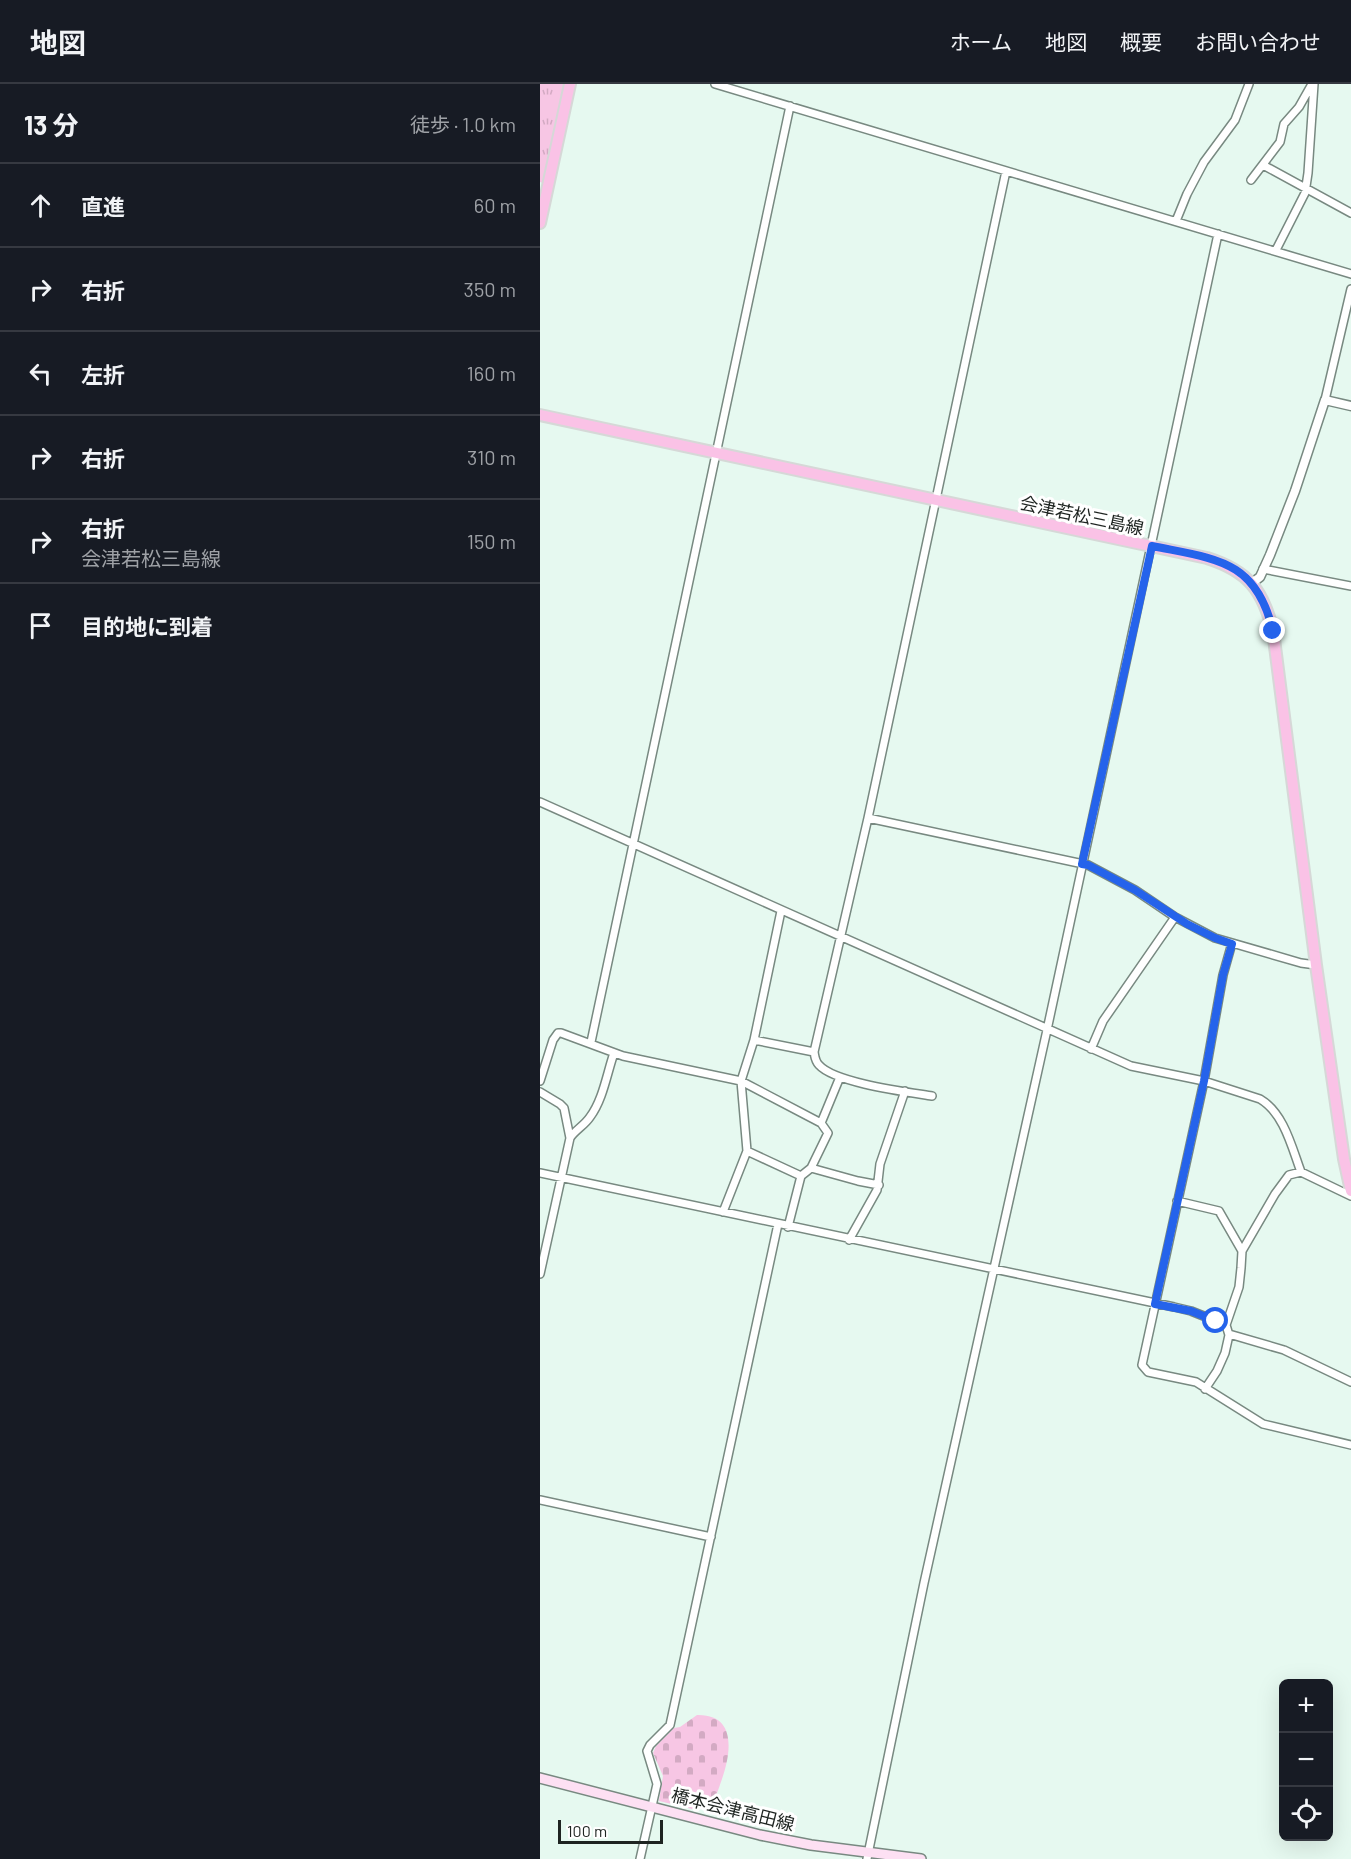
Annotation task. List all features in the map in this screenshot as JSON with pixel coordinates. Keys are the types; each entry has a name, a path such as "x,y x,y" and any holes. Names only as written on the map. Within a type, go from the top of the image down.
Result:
{"main road":[{"path":"540,223 544,188 570,84"},
{"name":"会津若松三島線","path":"540,415 1220,562 1233,568 1252,583 1268,609 1273,631 1316,965 1344,1159 1351,1191"},
{"name":"橋本会津高田線","path":"540,1778 760,1835 868,1856 921,1859"}],"street":[{"path":"715,84 1351,274"},
{"path":"1176,221 1204,162 1235,120 1249,84"},
{"path":"1251,180 1280,142 1284,124 1299,107 1313,84"},
{"path":"1276,250 1306,190 1313,84"},
{"path":"591,1042 790,106"},
{"path":"1263,165 1351,213"},
{"path":"932,1096 840,1077 820,1067 814,1052 868,818 1006,171"},
{"path":"868,1856 924,1583 995,1271 1218,234"},
{"path":"1252,583 1258,579 1263,569 1295,491 1321,417 1351,289"},
{"path":"1325,400 1351,406"},
{"path":"1263,569 1351,586"},
{"path":"540,802 1091,1050 1131,1066 1204,1081 1242,1092 1268,1104 1285,1131 1301,1172"},
{"path":"868,818 1088,865 1215,938 1301,963 1316,965"},
{"path":"723,1212 747,1151 741,1082 754,1040 781,911"},
{"path":"1091,1050 1103,1021 1175,917"},
{"path":"1232,944 1223,975 1204,1081 1142,1365 1148,1372 1196,1382 1263,1424 1351,1444"},
{"path":"540,1082 558,1033 591,1042 614,1053 741,1082 821,1123 828,1133 811,1168 801,1176 788,1227"},
{"path":"754,1040 814,1052"},
{"path":"540,1274 570,1138 591,1116 602,1092 614,1053"},
{"path":"821,1123 840,1077"},
{"path":"849,1240 879,1185 880,1164 904,1091"},
{"path":"540,1092 564,1108 570,1138"},
{"path":"747,1151 801,1176"},
{"path":"811,1168 879,1185"},
{"path":"1205,1389 1225,1353 1229,1334 1226,1325 1239,1287 1242,1251 1275,1194 1289,1175 1301,1172 1351,1196"},
{"path":"540,1173 1191,1311 1226,1325"},
{"path":"1177,1201 1219,1211 1242,1251"},
{"path":"640,1859 657,1784 648,1751 670,1725 778,1224"},
{"path":"1229,1334 1284,1350 1351,1382"},
{"path":"540,1500 711,1537"}],"green space":[{"path":"540,84 568,84 546,184 540,182"},
{"path":"697,1715 710,1716 719,1721 725,1728 729,1747 725,1769 714,1799 696,1810 659,1801 663,1776 653,1753 656,1746 674,1728 680,1727"}],"route":[{"path":"1216,1321 1191,1311 1155,1304 1204,1081 1223,975 1232,944 1187,924 1135,890 1082,864 1152,546 1220,562 1243,575 1252,583 1264,601 1273,631"}]}
